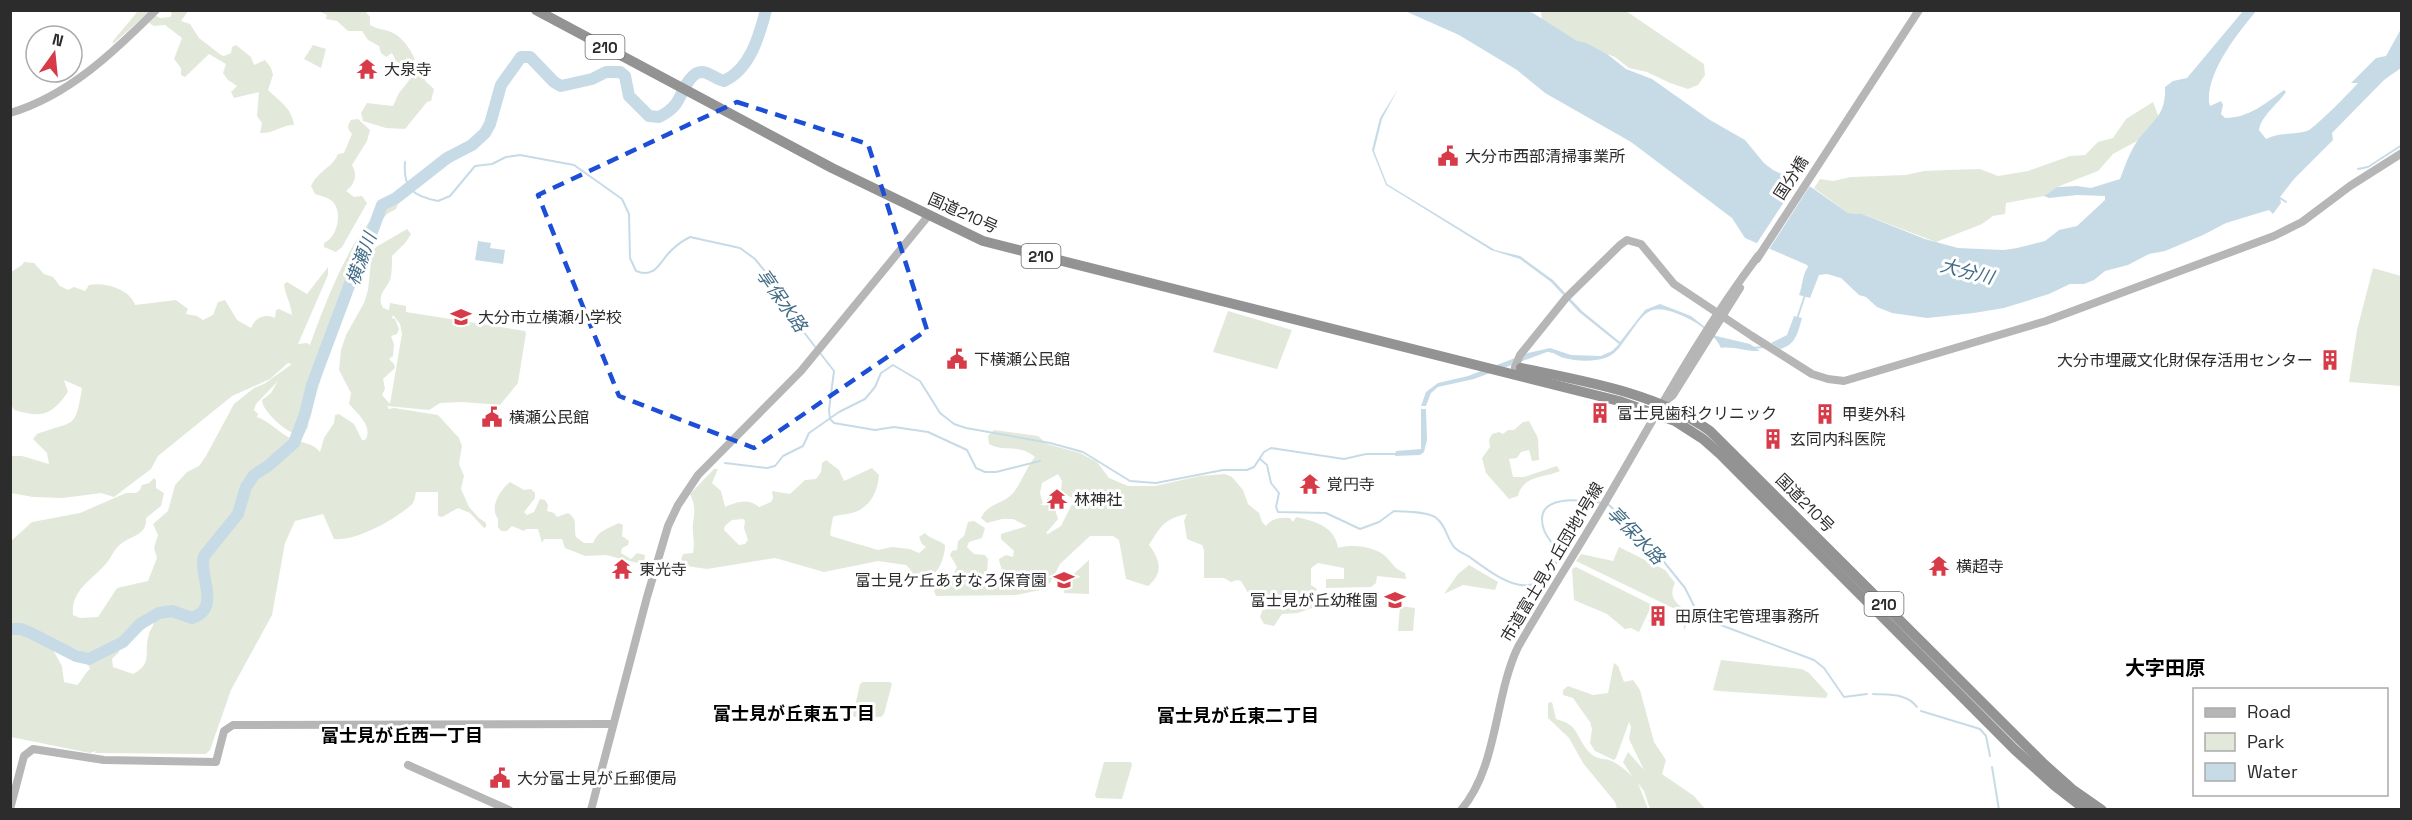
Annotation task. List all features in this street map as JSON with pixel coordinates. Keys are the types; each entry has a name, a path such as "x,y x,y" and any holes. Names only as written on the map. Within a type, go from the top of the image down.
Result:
{"highway":[{"name":"国道210号","path":"536,10 832,168 975,237 1000,246 1414,350 1659,408 1712,447 2015,750 2086,810"},
{"name":"国道210号","path":"1414,350 1515,367 1578,381 1695,420 1727,447 2044,764 2072,789 2102,810"}],"street":[{"path":"10,113 41,103 64,89 123,42 156,10"},
{"name":"国分橋","path":"1711,328 1919,10"},
{"path":"1515,367 1520,356 1566,298 1627,240 1641,244 1670,281 1719,315 1815,375 1845,381 2062,316 2288,230 2309,218 2350,186 2402,153"},
{"path":"591,810 665,537 675,511 686,492 711,462 796,378 929,215"},
{"name":"市道富士見ヶ丘団地1号線","path":"1461,810 1479,780 1508,671 1518,647 1659,408 1711,328"},
{"path":"10,809 24,756 33,749 104,760 216,762 224,731 233,725 614,724"},
{"path":"408,765 508,810"}],"highlighted area":[{"path":"737,102 868,144 927,330 754,448 619,396 538,195"}],"green space":[{"path":"138,11 150,11 113,44 113,41"},
{"path":"170,11 188,11 181,21 190,24 199,38 221,55 231,53 232,47 236,45 251,57 254,65 265,60 273,75 268,90 288,109 294,125 260,133 262,123 257,116 259,92 234,98 231,92 237,86 223,73 226,64 209,54 185,77 181,75 181,68 174,59 182,38 165,25 154,26 149,23 155,15 160,18 170,17 172,14"},
{"path":"319,11 365,11 370,17 370,25 397,35 408,47 415,60 407,68 396,61 392,53 386,57 381,53 379,46 368,40 362,31 348,31 337,21 326,19 327,15"},
{"path":"1541,11 1626,11 1704,64 1705,75 1698,85 1688,89 1647,72 1629,68 1615,57 1576,42 1542,22"},
{"path":"313,45 326,49 321,68 304,59"},
{"path":"419,68 426,82 434,89 431,101 427,102 405,129 386,128 363,121 361,113 367,103 393,106 399,93"},
{"path":"2153,102 2159,118 2139,140 2113,154 2098,171 2057,187 2044,196 2006,203 2005,214 1993,216 1982,224 1936,242 1862,214 1848,213 1814,188 1820,179 1833,181 1851,177 1906,175 1924,171 1948,170 1980,169 1998,176 2028,171 2070,156 2085,155 2098,142 2113,138 2126,119"},
{"path":"358,119 370,130 367,141 352,165 355,179 346,191 354,197 362,196 367,203 342,247 336,252 324,247 324,243 335,231 338,212 333,202 315,194 311,186 317,176 333,162 338,154 344,153 352,134 348,129 349,124 351,120"},
{"path":"396,200 399,202 396,209 387,214 375,228 349,280 330,333 327,359 308,427 303,436 285,428 263,405 262,400 271,393 278,381 256,404 254,410 258,414 257,417 286,436 310,444 320,452 324,438 334,423 335,415 339,414 354,424 362,440 365,440 366,425 349,404 351,393 339,370 341,350 346,335 364,303 368,290 372,252 376,247 407,229 411,234 392,256 391,276 381,295 383,308 389,310 390,303 406,306 406,312 526,333 518,383 500,405 440,403 429,410 387,406 389,409 438,415 459,438 462,446 459,464 464,476 461,489 469,507 486,523 486,527 484,528 470,513 458,508 442,517 438,516 438,492 416,492 412,504 396,517 353,537 334,539 323,514 295,521 285,543 272,615 231,690 210,750 206,754 95,753 96,751 90,753 11,737 10,542 32,522 80,513 126,493 136,493 142,485 154,478 156,488 164,493 161,506 146,518 142,531 117,548 75,599 73,615 80,618 98,617 117,588 148,581 157,558 154,548 158,535 153,524 168,511 175,485 187,472 199,466 206,456 234,404 254,388 264,384 292,364 288,363 270,379 232,396 158,456 151,469 114,497 101,493 63,498 33,497 11,493 11,456 22,456 49,464 47,453 33,439 37,434 71,422 77,411 82,388 64,380 68,392 51,410 32,414 14,410 10,402 11,272 24,262 34,263 44,274 53,277 60,286 68,290 74,287 85,291 89,285 95,284 109,286 128,295 135,305 176,300 188,309 186,314 203,320 213,315 218,302 225,300 237,320 251,328 260,317 275,318 276,310 279,309 292,315 284,284 287,282 307,294 328,267 328,275 298,344 310,345 343,264 368,224 381,209","holes":["393,315 400,324 402,334 390,404 382,395 385,389 383,379 395,368 389,359 393,356 394,344 391,336 397,334 399,329 395,319 392,318","155,620 147,641 147,657 144,666 133,674 113,667 112,659 119,652 120,637 128,632 129,639 133,638","120,638 104,655 91,656 86,659 90,669 77,685 64,682 62,666 53,650 61,643 87,654 106,648"]},
{"path":"2373,268 2401,276 2401,386 2349,382 2357,330"},
{"path":"1228,311 1292,330 1277,369 1213,352"},
{"path":"1529,421 1538,438 1539,460 1532,461 1529,450 1521,452 1517,458 1509,459 1513,477 1524,477 1557,466 1560,471 1535,478 1525,484 1518,496 1509,499 1486,473 1482,458 1490,447 1489,440 1492,434 1499,432 1503,434"},
{"path":"994,430 1038,436 1047,444 1080,453 1097,462 1109,478 1128,486 1155,486 1200,476 1225,474 1232,477 1243,490 1248,504 1259,513 1266,526 1274,520 1283,518 1290,518 1293,522 1296,517 1316,523 1333,534 1338,548 1362,547 1379,552 1405,573 1406,579 1377,576 1376,583 1371,587 1326,588 1326,579 1344,579 1344,568 1318,563 1311,568 1311,585 1317,589 1313,596 1317,600 1317,606 1298,613 1282,614 1274,626 1264,624 1260,617 1264,606 1254,603 1241,581 1231,582 1224,578 1204,578 1204,550 1202,545 1187,539 1184,521 1187,514 1173,518 1164,524 1149,545 1156,555 1159,566 1156,576 1148,586 1126,579 1119,540 1113,536 1090,536 1060,564 1050,583 1040,590 1016,595 936,596 934,591 936,583 952,577 957,567 950,555 952,551 957,550 958,541 964,536 968,522 974,521 985,528 982,538 969,542 967,547 974,554 985,555 988,559 987,573 998,578 1000,582 1003,573 999,559 1006,555 1013,557 1014,551 1001,539 1001,534 1027,526 1013,519 987,523 981,518 987,509 1014,492 1035,457 1023,450 995,447 989,444 988,436","holes":["1058,474 1062,481 1061,492 1067,497 1073,497 1074,500 1061,526 1048,534 1046,533 1058,519 1053,503 1054,496 1049,495 1044,507 1040,493 1042,483"]},
{"path":"826,460 839,470 844,481 872,468 879,475 875,493 864,507 850,514 833,517 831,536 878,550 892,547 910,549 919,553 926,547 919,537 925,533 945,545 943,558 932,576 920,581 913,580 910,569 906,565 878,561 824,572 775,558 707,569 680,563 683,554 693,553 694,508 690,494 714,469 718,469 712,483 721,491 725,507 750,502 759,507 771,502 772,491 790,494 805,480 816,479 821,472 822,463","holes":["743,519 744,528 748,540 745,544 739,545 724,530 732,520"]},
{"path":"510,482 524,490 531,489 535,493 535,498 524,512 527,515 534,512 540,499 545,500 548,505 547,511 554,513 557,517 568,513 571,516 575,521 576,537 584,543 593,543 604,530 619,523 623,525 622,536 629,541 628,545 622,548 621,553 631,559 637,553 645,555 644,563 606,555 585,556 565,548 562,539 544,539 542,543 538,529 524,531 512,526 507,531 501,531 498,527 495,504 499,494"},
{"path":"1619,547 1665,570 1675,583 1672,592 1674,600 1688,610 1689,617 1684,631 1683,613 1576,561 1581,554 1613,561"},
{"path":"1089,560 1089,594 1064,593 1065,582"},
{"path":"1469,565 1498,582 1495,590 1463,585 1444,594 1458,574"},
{"path":"1576,567 1652,605 1639,632 1631,628 1625,629 1607,614 1574,600 1572,569"},
{"path":"1400,606 1415,608 1413,631 1398,631"},
{"path":"1721,660 1802,669 1809,673 1828,694 1826,698 1713,690"},
{"path":"1614,663 1618,666 1624,682 1633,680 1640,690 1654,742 1666,760 1662,774 1694,796 1705,809 1650,809 1644,791 1638,783 1648,809 1617,809 1615,802 1583,763 1569,738 1548,718 1548,703 1552,702 1556,719 1569,724 1576,731 1593,756 1615,763 1632,776 1623,762 1628,752 1644,770 1629,739 1631,727 1629,722 1614,760 1595,751 1590,743 1592,729 1590,722 1573,698 1563,695 1563,690 1568,686 1593,695 1608,693"},
{"path":"890,682 892,684 884,714 881,717 854,717 860,684"},
{"path":"1104,762 1131,762 1122,799 1096,798"}],"water":[{"name":"大分川","path":"1522,10 1533,13 1577,41 1607,54 1626,69 1652,79 1710,120 1745,140 1764,163 1773,170 1811,187 1848,213 1862,214 1925,239 1958,248 2004,250 2017,248 2045,241 2059,230 2077,226 2105,200 2105,196 2077,195 2049,198 2044,196 2057,187 2091,188 2120,179 2135,144 2161,111 2165,87 2173,81 2187,78 2243,11 2256,11 2218,65 2210,90 2209,102 2210,106 2221,101 2223,105 2221,114 2225,118 2234,117 2257,109 2284,90 2286,92 2260,125 2259,130 2266,139 2311,129 2358,83 2351,83 2376,58 2386,56 2401,29 2401,68 2384,80 2332,133 2333,140 2294,179 2280,197 2281,203 2273,214 2269,210 2226,223 2165,251 2149,254 2128,265 2105,271 2094,280 2084,284 2070,284 2049,294 2004,308 1927,318 1892,313 1877,307 1866,297 1859,295 1841,278 1827,274 1819,275 1810,298 1799,295 1807,265 1745,238 1732,218 1631,142 1545,93 1517,70 1459,35 1405,11"},
{"path":"1398,89 1382,119 1374,151 1387,184 1495,250 1520,256 1553,280 1582,311 1620,342 1645,310 1660,304 1691,316 1716,336 1750,344 1760,351 1721,348 1711,335 1692,321 1673,312 1655,310 1642,317 1619,348 1608,357 1579,360 1547,352 1474,379 1438,387 1431,393 1426,406 1421,406 1426,392 1438,383 1468,376 1528,353 1550,348 1571,355 1601,356 1612,351 1619,344 1579,312 1551,282 1520,259 1491,250 1386,185 1372,150 1380,118"},
{"path":"478,241 491,243 490,248 505,250 503,264 475,260"},
{"path":"1794,316 1802,318 1798,333 1790,344 1780,349 1771,343 1787,335"},
{"path":"1421,409 1426,409 1427,440 1424,452 1420,455 1395,456 1396,451 1421,449"}],"pier":[{"path":"1799,179 1811,184 1768,251 1755,246"}],"waterway":[{"name":"横瀬川","path":"10,629 21,629 76,656 89,659 123,642 140,624 159,613 172,611 192,618 201,613 206,607 207,599 204,556 238,514 246,487 254,475 294,443 305,414 312,385 382,205 396,198 447,158 472,145 485,133 490,124 501,85 521,57 530,57 554,82 561,86 592,79 606,72 620,72 625,76 629,96 649,116 659,117 675,105 689,80 697,73 705,72 724,81 741,69 752,51 766,10"},
{"path":"2358,169 2368,167 2402,145"},
{"name":"享保水路","path":"405,162 406,178 411,189 422,196 438,201 450,196 475,166 492,164 506,157 520,155 574,165 622,199 629,214 630,258 636,271 651,272 672,250 690,237 740,248 755,259 768,275 790,314 816,348"},
{"path":"2280,198 2286,202"},
{"path":"1797,319 1805,295"},
{"path":"1752,348 1765,347"},
{"name":"享保水路","path":"820,353 834,371 829,410 830,419 834,423 875,430 894,427 928,432 967,450 976,468 985,472 996,472 1040,461"},
{"name":"享保水路","path":"725,463 767,468 775,466 783,456 803,446 809,433 839,412 865,399 875,387 881,373 893,365 920,381 940,413 954,424 1083,452 1130,481 1156,483 1223,470 1247,470 1254,467 1264,452 1271,448 1344,459 1366,454 1396,454"},
{"name":"享保水路","path":"1260,459 1267,465 1271,483 1279,493 1276,507 1278,512 1326,513 1360,529 1379,522 1394,511 1431,515 1442,524 1452,545 1457,550 1494,574 1518,584 1529,585 1539,582 1549,573 1558,559 1544,530 1542,518 1545,509 1561,501 1603,503"},
{"name":"享保水路","path":"1608,504 1652,547 1685,588 1696,610 1718,624 1814,660 1824,668 1844,697 1867,694"},
{"name":"享保水路","path":"1873,694 1903,697 1917,707"},
{"name":"享保水路","path":"1921,711 1980,729 1986,736 1990,756"},
{"name":"享保水路","path":"1992,767 1999,810"}],"place":[{"name":"大泉寺","path":"367,69"},
{"name":"大分市西部清掃事業所","path":"1448,156"},
{"name":"大分市立横瀬小学校","path":"461,317"},
{"name":"下横瀬公民館","path":"957,359"},
{"name":"大分市埋蔵文化財保存活用センター","path":"2330,360"},
{"name":"富士見歯科クリニック","path":"1600,413"},
{"name":"甲斐外科","path":"1825,414"},
{"name":"横瀬公民館","path":"492,417"},
{"name":"玄同内科医院","path":"1773,439"},
{"name":"覚円寺","path":"1310,484"},
{"name":"林神社","path":"1057,499"},
{"name":"横超寺","path":"1939,566"},
{"name":"東光寺","path":"622,569"},
{"name":"富士見ケ丘あすなろ保育園","path":"1064,580"},
{"name":"富士見が丘幼稚園","path":"1395,600"},
{"name":"田原住宅管理事務所","path":"1658,616"},
{"name":"大分富士見が丘郵便局","path":"500,778"}],"district":[{"name":"大字田原","path":"2165,668"},
{"name":"富士見が丘東五丁目","path":"794,713"},
{"name":"富士見が丘東二丁目","path":"1238,715"},
{"name":"富士見が丘西一丁目","path":"402,735"}]}
